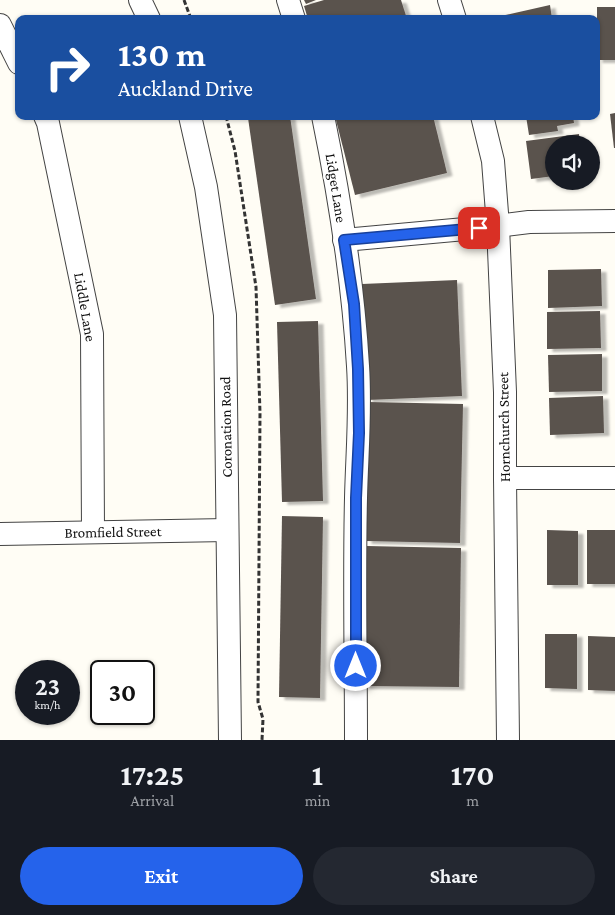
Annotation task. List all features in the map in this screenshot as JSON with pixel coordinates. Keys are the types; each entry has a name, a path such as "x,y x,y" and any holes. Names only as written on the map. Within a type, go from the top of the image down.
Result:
{"street":[{"path":"140,0 147,15"},
{"path":"288,0 293,15"},
{"path":"449,0 454,15"},
{"path":"0,25 15,55"},
{"name":"Liddle Lane","path":"47,120 92,334 93,532"},
{"name":"Coronation Road","path":"191,120 206,187 225,315 230,740"},
{"name":"Lidget Lane","path":"324,120 335,175 354,304 358,369 356,740"},
{"name":"Hornchurch Street","path":"483,120 493,161 498,226 505,392 508,740"},
{"path":"344,240 529,222 615,220"},
{"path":"505,478 615,478"},
{"name":"Bromfield Street","path":"0,534 227,530"}],"path":[{"path":"184,0 190,15"},
{"path":"227,120 235,151 256,287 260,413 258,702 263,719 262,740"}],"building":[{"path":"304,0 316,0 306,4"},
{"path":"324,0 401,0 406,15 307,15 304,6"},
{"path":"550,5 551,15 505,15"},
{"path":"597,7 615,7 615,60 600,60 600,15 597,15"},
{"path":"615,113 615,148 614,148 610,114"},
{"path":"248,120 291,120 316,299 275,305"},
{"path":"336,120 434,120 447,173 355,195"},
{"path":"527,120 574,120 574,123 557,126 558,131 529,135"},
{"path":"545,138 545,177 531,179 526,141"},
{"path":"601,269 602,306 548,308 548,270"},
{"path":"457,280 462,396 367,400 362,284"},
{"path":"600,311 601,348 547,349 547,312"},
{"path":"318,321 323,501 282,502 277,322"},
{"path":"602,354 602,391 549,392 548,355"},
{"path":"603,396 604,433 550,435 549,398"},
{"path":"368,402 463,404 460,543 366,541"},
{"path":"282,516 323,517 320,698 279,697"},
{"path":"547,530 578,531 578,585 547,585"},
{"path":"587,530 615,530 615,584 587,584"},
{"path":"367,546 461,548 459,687 364,686"},
{"path":"545,634 577,634 577,689 545,688"},
{"path":"588,636 615,637 615,691 588,690"}],"route":[{"path":"356,666 358,369 354,304 344,240 479,228"}]}
